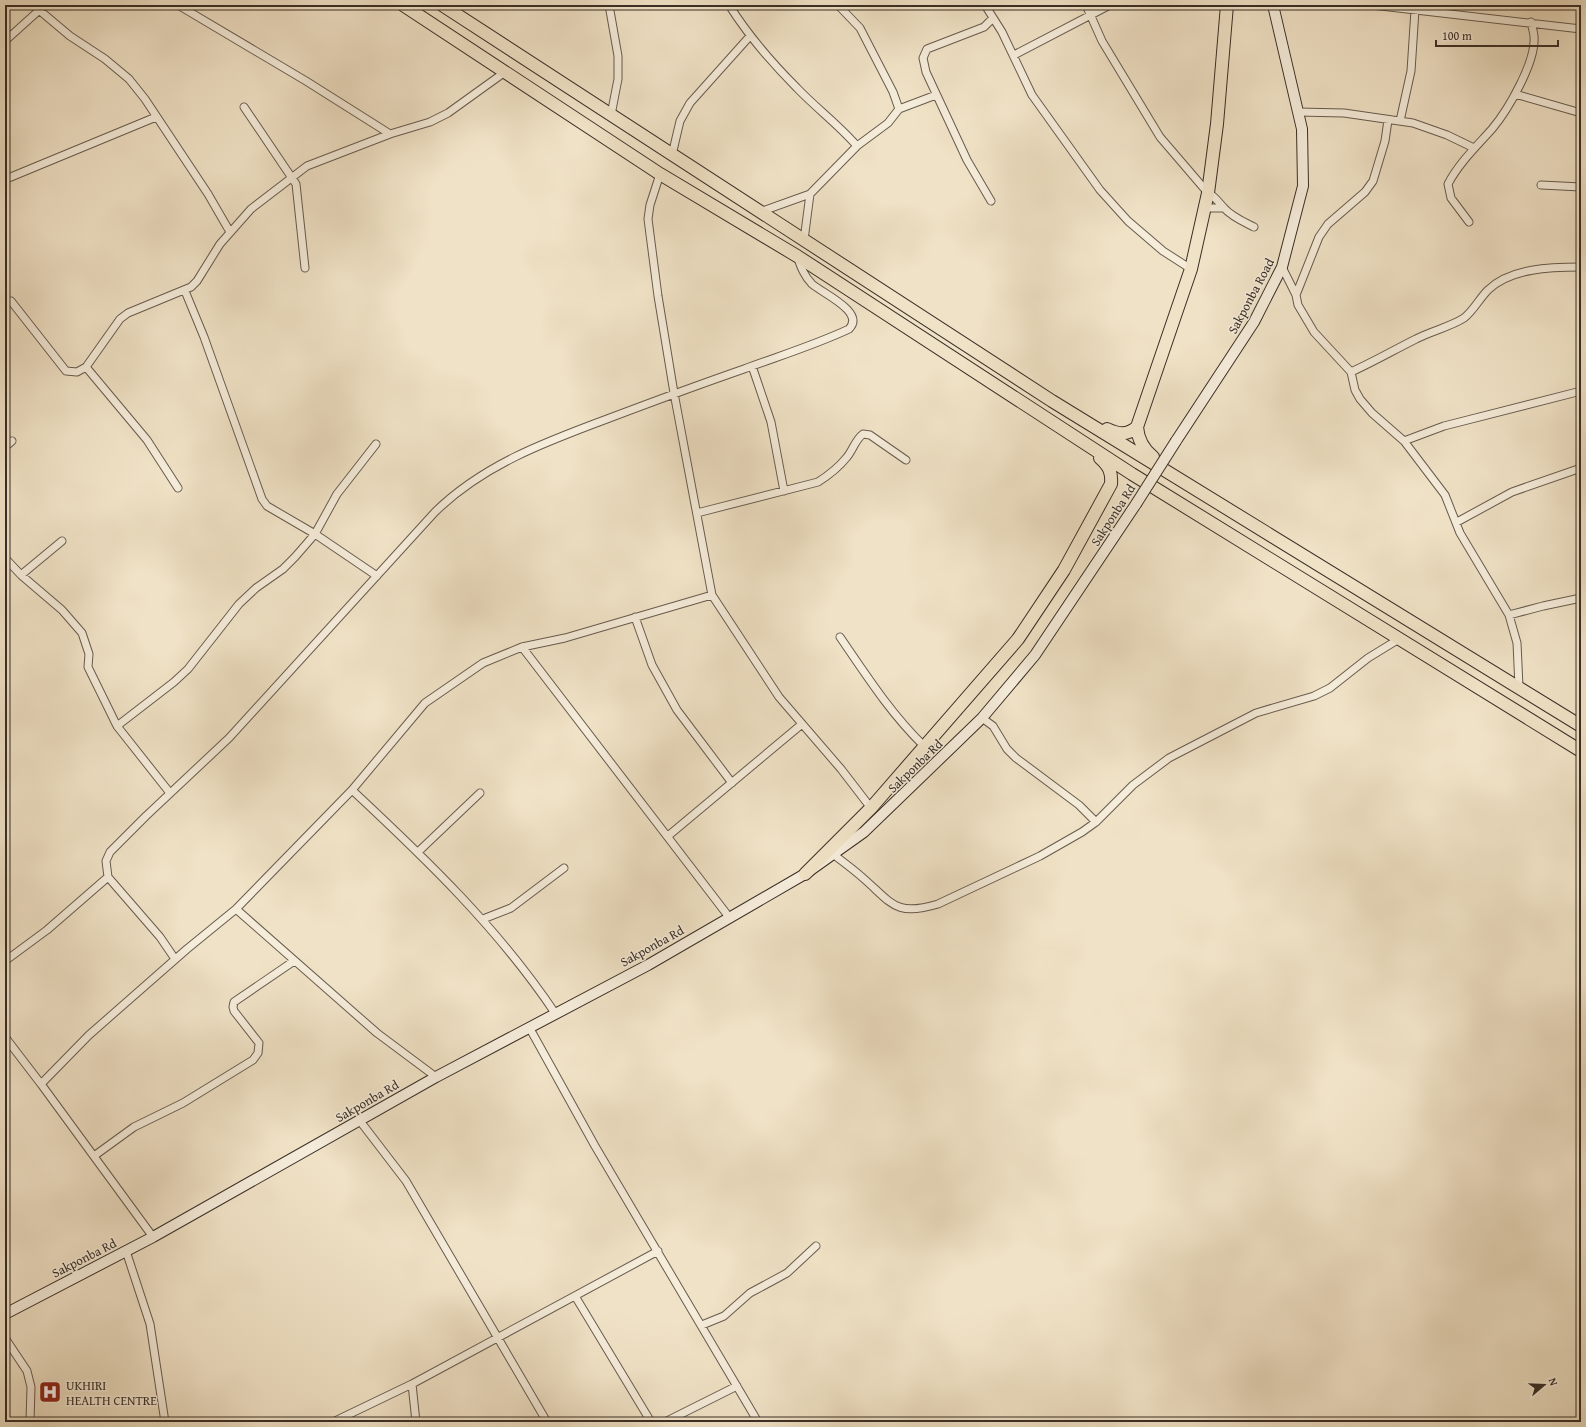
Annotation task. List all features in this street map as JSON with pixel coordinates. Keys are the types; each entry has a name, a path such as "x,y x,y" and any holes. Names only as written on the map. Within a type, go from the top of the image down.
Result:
{"highway":[{"path":"403,5 660,174 797,256 1059,427 1208,521 1581,751"},
{"path":"442,5 1073,414 1581,726"},
{"path":"1212,499 1150,455 1142,446 1138,436 1137,427 1191,269 1208,193 1217,124 1227,5"},
{"path":"464,44 476,27"},
{"path":"1073,414 1118,434 1126,433 1137,427"},
{"path":"805,874 871,808 1018,639 1064,570 1111,484 1112,475 1109,467 1059,427"},
{"path":"1111,484 1119,478 1135,481 1208,521"}],"main road":[{"name":"Sakponba Road","path":"1176,441 1254,322 1282,267 1293,230 1303,186 1302,129 1273,5"},
{"name":"Sakponba Rd","path":"5,1314 153,1237 436,1077 648,965 805,874 864,832 982,718 1035,655 1136,504 1176,441"}],"street":[{"path":"178,5 306,81 390,134"},
{"path":"610,5 618,56 618,79 611,115"},
{"path":"729,5 750,36 797,89 847,134 857,146"},
{"path":"838,5 860,28 900,109"},
{"path":"985,5 1014,55 1032,95 1100,190 1128,221 1163,251 1191,269"},
{"path":"1086,5 1102,41 1160,137 1208,193 1214,196 1224,208 1254,228"},
{"path":"1014,55 1090,14 1110,5"},
{"path":"1372,5 1531,22 1581,29"},
{"path":"5,41 42,8 70,36 105,59 129,79 145,99 208,194 230,232"},
{"path":"1400,121 1412,71 1415,10"},
{"path":"991,201 966,160 926,72 923,58 927,49 984,27 993,18"},
{"path":"1469,222 1451,198 1448,184 1455,171 1493,127 1515,94 1532,57 1534,38 1531,22"},
{"path":"672,155 680,120 690,103 750,36"},
{"path":"11,300 66,371 77,372 86,367 120,319 128,313 185,290 196,281 216,249 251,209 308,166 390,134 436,119 505,72"},
{"path":"1515,94 1581,113"},
{"path":"760,212 810,194 857,146 888,123 900,109 936,95"},
{"path":"244,107 292,178 298,193 305,268"},
{"path":"1298,112 1344,113 1413,123 1447,135 1474,148"},
{"path":"6,179 156,117"},
{"path":"1296,295 1319,237 1328,224 1366,192 1374,181 1386,141 1388,120"},
{"path":"660,174 650,205 648,219 658,296 674,393 712,595 779,697 841,769 871,808"},
{"path":"1540,185 1581,187"},
{"path":"804,240 810,194"},
{"path":"1204,208 1224,208"},
{"path":"175,959 160,937 108,877 106,861 110,852 229,738 454,494 504,462 546,441 674,393 819,343 853,326 853,320 850,312 813,285 804,274 797,256"},
{"path":"1282,267 1296,295 1298,305 1314,332 1350,372 1354,390 1360,399 1372,413 1404,441 1445,495 1460,532 1484,570 1509,615 1517,643 1519,687"},
{"path":"1350,372 1378,360 1416,339 1464,318 1495,284 1518,274 1546,268 1581,267"},
{"path":"185,290 204,337 262,499 267,506 315,534 377,576"},
{"path":"752,366 771,422 784,491"},
{"path":"86,367 147,440 178,488"},
{"path":"1404,441 1444,426 1581,391"},
{"path":"697,513 818,482 833,472 848,456 857,438 863,434 870,435 906,460"},
{"path":"5,447 12,441"},
{"path":"117,726 174,682 188,669 239,604 256,588 283,570 315,534 336,494 376,444"},
{"path":"1457,522 1512,492 1581,468"},
{"path":"21,575 62,541"},
{"path":"5,558 21,575 62,610 82,633 89,654 88,667 117,726 170,793"},
{"path":"41,1084 89,1035 175,959 236,909 352,790 425,703 483,663 522,647 566,638 712,595"},
{"path":"1509,615 1581,598"},
{"path":"636,617 652,664 677,710 732,783"},
{"path":"840,637 904,727 924,746"},
{"path":"834,854 864,878 880,895 895,906 908,909 921,909 938,904 1040,856 1082,832 1096,822 1133,785 1169,758 1256,713 1314,696 1330,688 1368,658 1400,638"},
{"path":"522,647 729,917"},
{"path":"982,718 993,726 1006,749 1079,805 1096,822"},
{"path":"668,836 802,724"},
{"path":"352,790 418,852 483,919 529,973 555,1013"},
{"path":"418,852 480,793"},
{"path":"483,919 511,908 564,868"},
{"path":"5,961 47,930 108,877"},
{"path":"236,909 377,1033 436,1077"},
{"path":"94,1156 134,1127 183,1103 253,1060 258,1053 259,1043 234,1011 234,1002 294,961"},
{"path":"529,1027 595,1146 758,1422"},
{"path":"5,1037 153,1237"},
{"path":"360,1121 406,1181 548,1422"},
{"path":"702,1325 724,1316 750,1293 787,1273 816,1246"},
{"path":"126,1251 150,1324 165,1422"},
{"path":"333,1422 412,1384 658,1251"},
{"path":"575,1296 651,1422"},
{"path":"5,1338 26,1371 31,1387 30,1422"},
{"path":"412,1384 416,1422"},
{"path":"666,1422 737,1386"}],"place":[{"name":"UKHIRI HEALTH CENTRE","path":"50,1392"}]}
